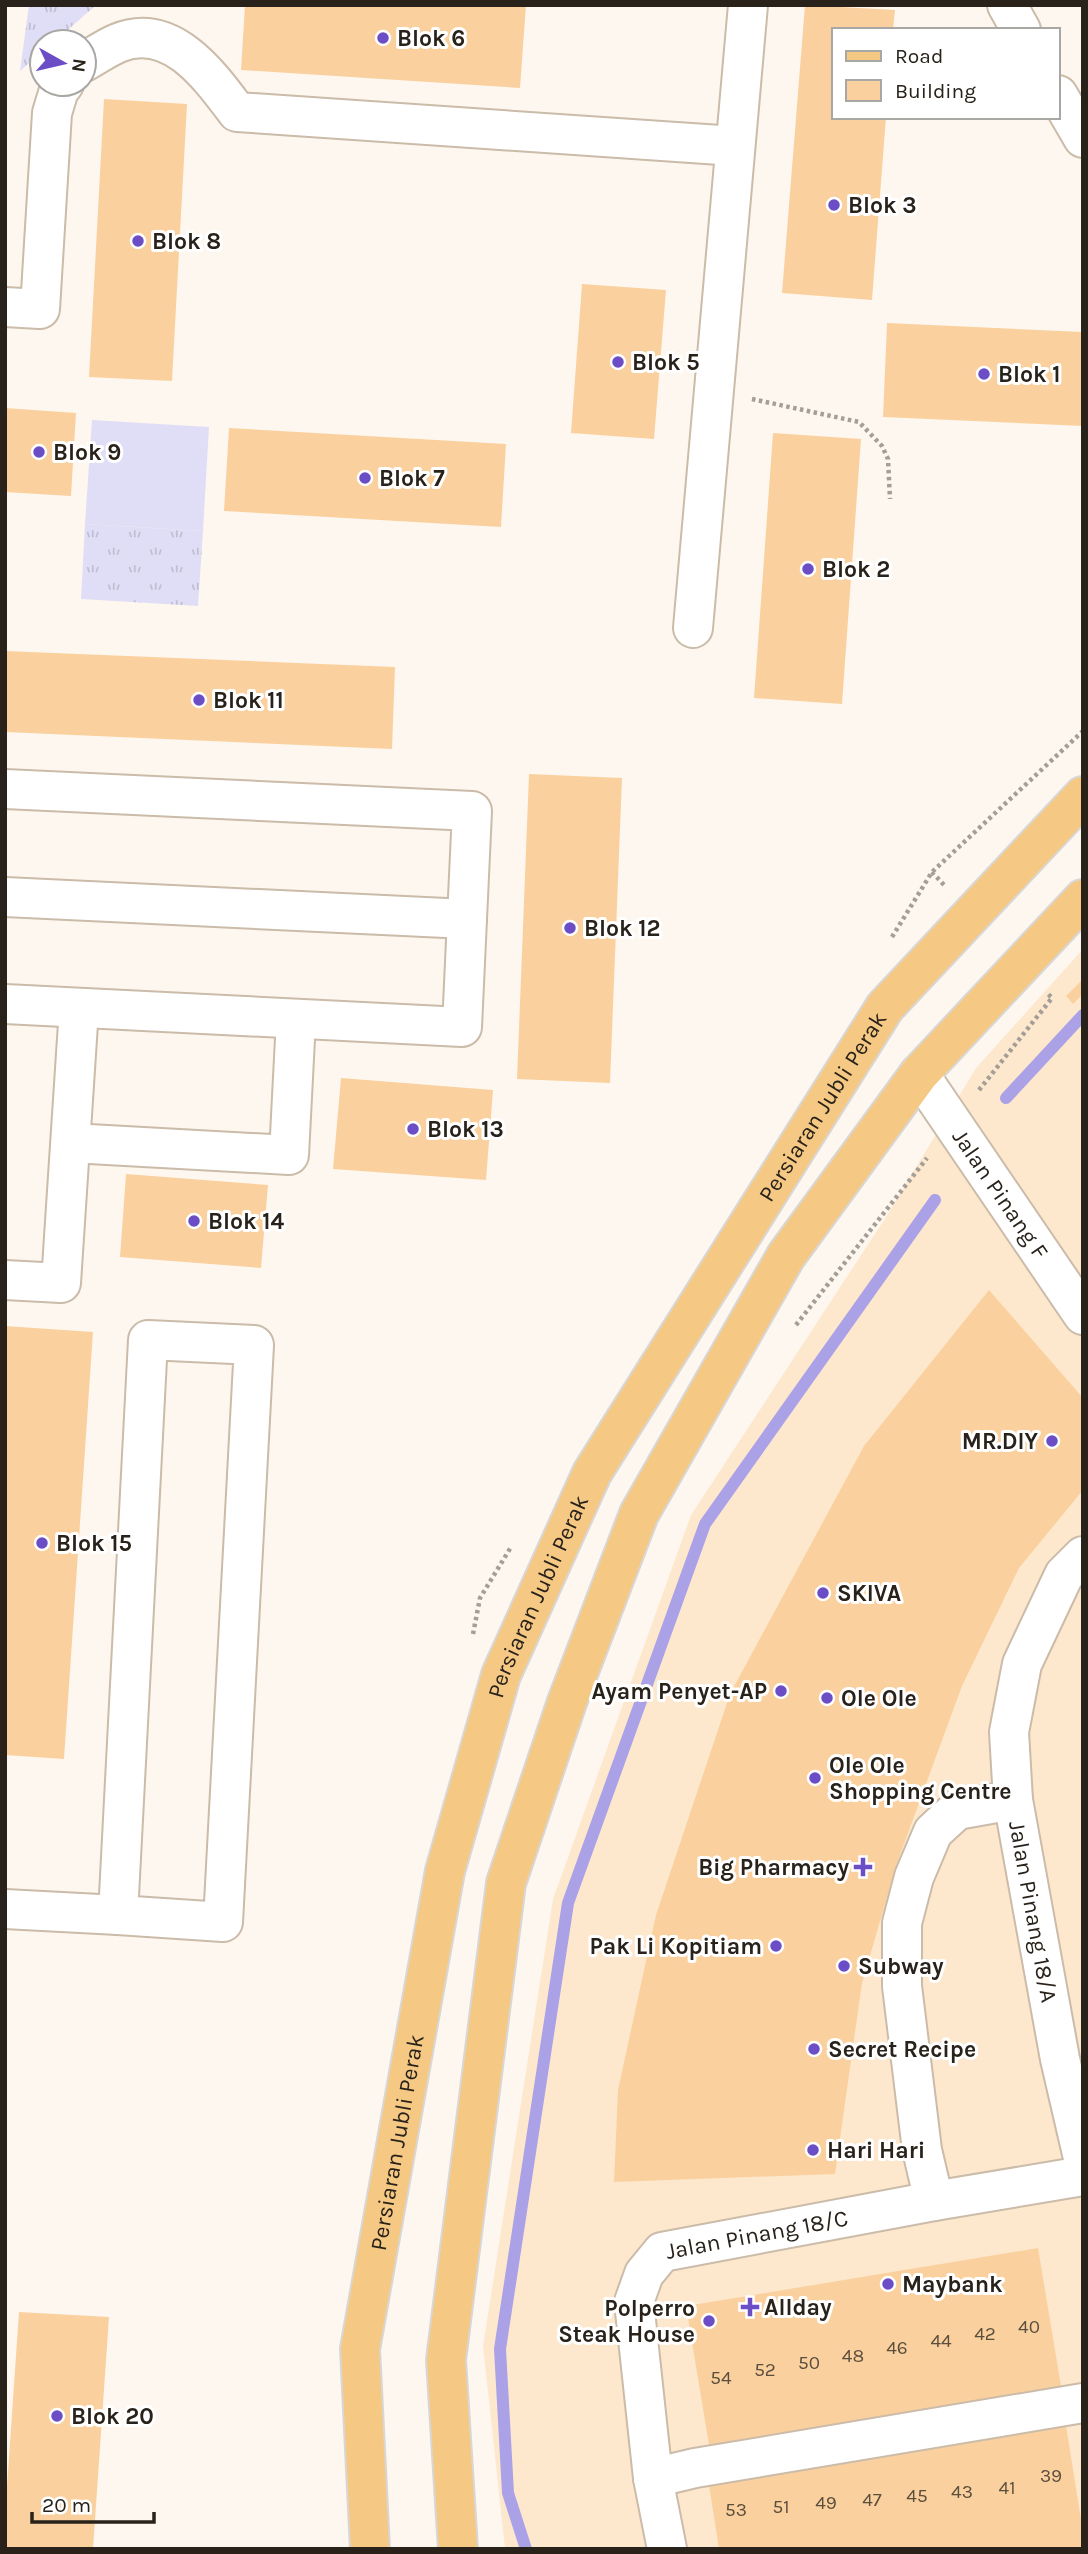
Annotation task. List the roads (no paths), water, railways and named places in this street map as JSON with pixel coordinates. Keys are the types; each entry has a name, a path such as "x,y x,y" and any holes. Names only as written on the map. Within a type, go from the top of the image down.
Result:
{"main road":[{"name":"Persiaran Jubli Perak","path":"370,2549 360,2348 445,1871 501,1675 592,1473 885,1007 1083,796"},
{"path":"458,2549 446,2360 506,1883 567,1702 639,1514 786,1256 919,1074 1083,899"}],"street":[{"path":"693,628 748,5"},
{"path":"1007,5 1020,28"},
{"path":"98,54 120,42 150,38 178,48 206,71 237,112 735,146"},
{"path":"5,307 40,309 52,113 57,98"},
{"path":"1060,98 1083,138"},
{"path":"5,789 472,811 462,1027 5,1004"},
{"path":"5,897 467,919"},
{"path":"5,1280 61,1283 79,1008"},
{"path":"71,1143 289,1155 296,1019"},
{"name":"Jalan Pinang F","path":"919,1074 1082,1312"},
{"path":"5,1909 223,1922 254,1346 148,1340 118,1915"},
{"name":"Jalan Pinang 18/A","path":"1083,1556 1064,1575 1022,1664 1009,1732 1013,1800 1060,2059 1083,2158"},
{"path":"934,2201 922,2150 902,1986 902,1923 914,1877 933,1832 957,1810 1013,1800"},
{"name":"Jalan Pinang 18/C","path":"667,2549 653,2478 634,2302 643,2274 662,2252 1083,2176"},
{"path":"653,2478 695,2468 1083,2403"}],"waterway":[{"path":"1006,1098 1083,1015"},
{"path":"526,2549 508,2493 500,2349 568,1903 705,1524 935,1200"}],"place":[{"name":"Blok 6","path":"383,38"},
{"name":"Blok 3","path":"834,205"},
{"name":"Blok 8","path":"138,241"},
{"name":"Blok 5","path":"618,362"},
{"name":"Blok 1","path":"984,374"},
{"name":"Blok 9","path":"39,452"},
{"name":"Blok 7","path":"365,478"},
{"name":"Blok 2","path":"808,569"},
{"name":"Blok 11","path":"199,700"},
{"name":"Blok 12","path":"570,928"},
{"name":"Blok 13","path":"413,1129"},
{"name":"Blok 14","path":"194,1221"},
{"name":"MR.DIY","path":"1052,1441"},
{"name":"Blok 15","path":"42,1543"},
{"name":"SKIVA","path":"823,1593"},
{"name":"Ayam Penyet-AP","path":"781,1691"},
{"name":"Ole Ole","path":"827,1698"},
{"name":"Ole Ole Shopping Centre","path":"815,1778"},
{"name":"Big Pharmacy","path":"863,1867"},
{"name":"Pak Li Kopitiam","path":"776,1946"},
{"name":"Subway","path":"844,1966"},
{"name":"Secret Recipe","path":"814,2049"},
{"name":"Hari Hari","path":"813,2150"},
{"name":"Maybank","path":"888,2284"},
{"name":"Allday","path":"750,2307"},
{"name":"Polperro Steak House","path":"709,2321"},
{"name":"Blok 20","path":"57,2416"}]}
